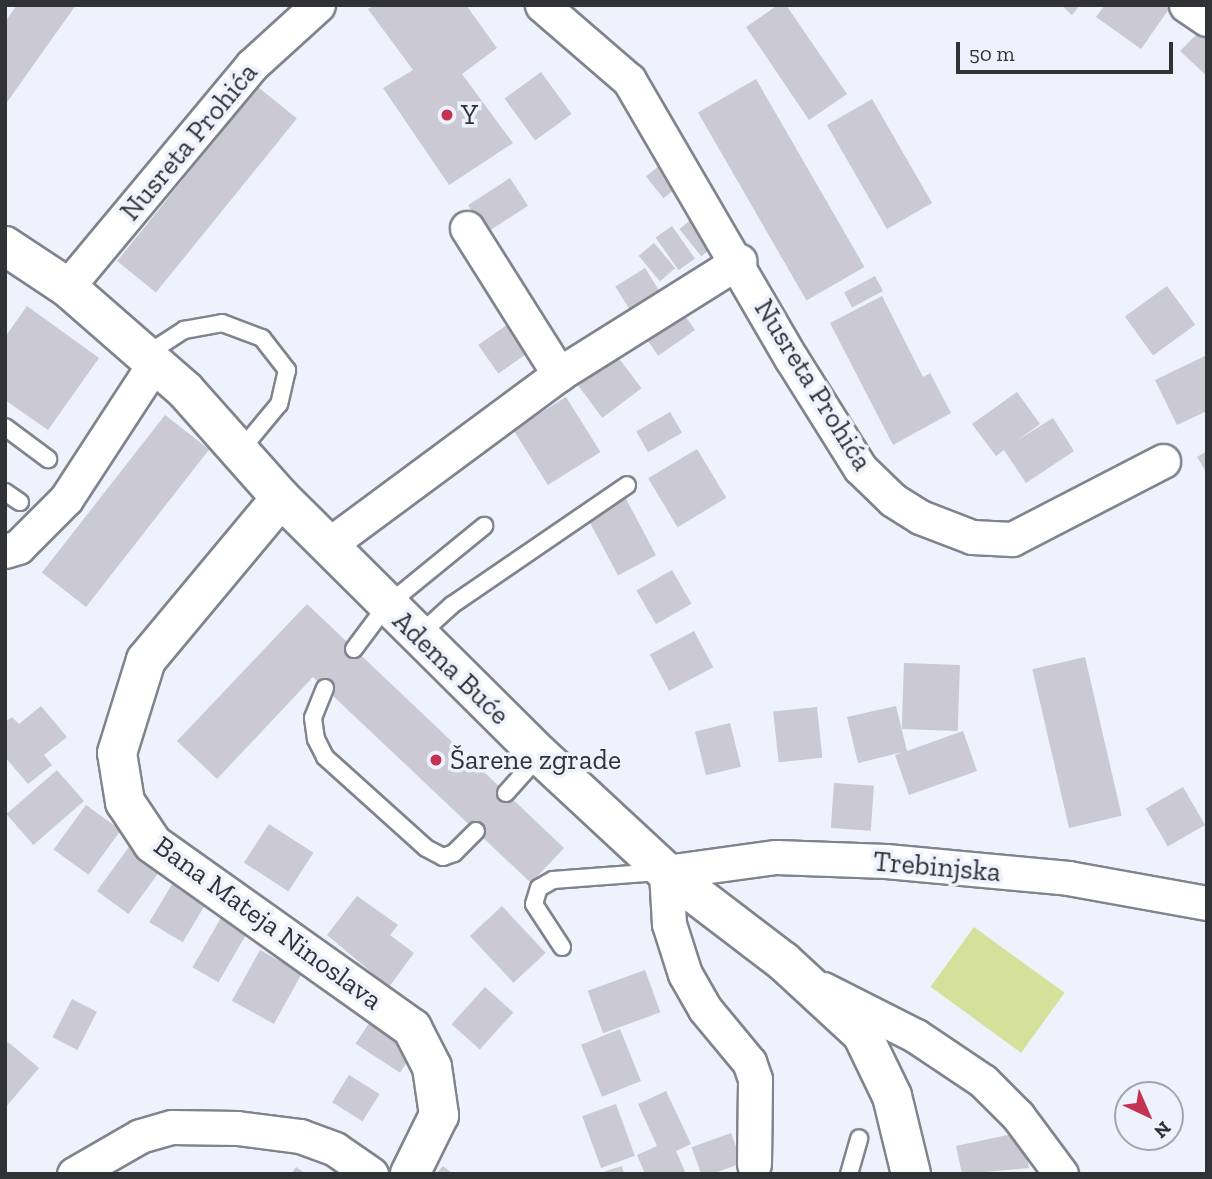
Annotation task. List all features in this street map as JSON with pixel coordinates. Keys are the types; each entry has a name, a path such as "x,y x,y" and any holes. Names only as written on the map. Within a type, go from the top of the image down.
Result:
{"street":[{"name":"Nusreta Prohića","path":"67,287 252,65 318,5"},
{"name":"Nusreta Prohića","path":"542,5 629,80 738,261 791,358 860,468 893,500 920,517 972,537 1012,539 1163,461"},
{"path":"1186,5 1207,19"},
{"path":"467,228 559,374"},
{"name":"Adema Buće","path":"5,246 67,287 185,390 281,498 331,544 386,606 540,755 667,872 727,915 862,1034 892,1096 911,1174"},
{"path":"331,544 559,374 738,261"},
{"path":"5,551 18,547 66,499 149,360"},
{"name":"Bana Mateja Ninoslava","path":"281,498 146,660 117,753 125,802 153,844 412,1028 432,1067 439,1115 410,1174"},
{"name":"Trebinjska","path":"667,872 776,857 886,861 1068,878 1207,903"},
{"path":"667,872 669,924 685,974 705,1009 749,1062 755,1079 754,1164"},
{"path":"802,979 916,1036 983,1082 1018,1116 1061,1174"},
{"path":"74,1174 140,1136 172,1128 237,1128 300,1136 335,1149 371,1174"}],"lane":[{"path":"149,360 184,330 222,323 262,338 287,370 279,404 240,451"},
{"path":"5,427 48,459"},
{"path":"418,636 452,605 627,485"},
{"path":"5,492 20,502"},
{"path":"354,649 386,606 484,526"},
{"path":"325,688 313,718 316,739 325,757 426,848 443,857 454,853 475,831"},
{"path":"506,793 540,755"},
{"path":"562,947 534,904 539,888 553,880 667,872"},
{"path":"849,1174 859,1138"}],"green space":[{"path":"974,927 1065,993 1021,1053 931,987"}],"building":[{"path":"17,5 76,5 5,105 5,22"},
{"name":"Y","path":"375,5 466,5 497,48 462,74 513,143 449,185 383,88 413,70 368,9"},
{"path":"778,5 786,5 847,94 809,120 746,27"},
{"path":"1061,5 1080,5 1072,15"},
{"path":"1105,5 1164,5 1169,9 1141,49 1096,17"},
{"path":"1207,24 1207,76 1180,51"},
{"path":"541,72 572,114 535,141 505,98"},
{"path":"756,79 864,267 806,300 698,112"},
{"path":"258,87 297,118 156,293 117,261"},
{"path":"872,99 932,203 887,229 827,125"},
{"path":"670,157 688,179 664,198 646,177"},
{"path":"510,178 528,206 486,233 468,205"},
{"path":"698,214 720,241 701,256 679,229"},
{"path":"672,226 695,259 679,270 656,237"},
{"path":"654,243 675,268 660,281 639,256"},
{"path":"645,268 659,290 629,309 615,287"},
{"path":"875,276 883,291 852,307 844,292"},
{"path":"1167,286 1195,325 1153,355 1125,317"},
{"path":"882,296 923,377 930,373 951,413 893,445 830,323"},
{"path":"27,306 99,358 48,430 5,400 5,337"},
{"path":"679,307 695,330 658,356 642,333"},
{"path":"511,322 531,351 498,374 478,345"},
{"path":"615,353 641,388 602,418 576,382"},
{"path":"1207,355 1207,411 1177,425 1155,380"},
{"path":"1017,392 1040,424 1015,442 1053,418 1074,451 1026,483 1004,450 996,456 972,424"},
{"path":"566,397 600,452 548,485 513,430"},
{"path":"670,412 682,433 648,452 636,432"},
{"path":"165,415 209,449 86,607 42,573"},
{"path":"697,449 726,498 677,527 648,478"},
{"path":"1207,451 1207,473 1197,457"},
{"path":"625,497 656,555 618,575 587,517"},
{"path":"672,570 692,604 656,624 636,590"},
{"name":"Šarene zgrade","path":"307,604 564,848 531,883 313,677 217,779 177,741"},
{"path":"694,631 713,667 669,691 650,654"},
{"path":"1085,657 1122,816 1069,828 1032,669"},
{"path":"904,663 960,665 958,731 902,729"},
{"path":"41,706 67,737 44,755 52,765 28,784 5,757 5,722 12,717 19,724"},
{"path":"896,706 907,751 963,731 977,771 909,795 895,755 903,752 858,763 847,717"},
{"path":"817,707 822,758 779,762 773,712"},
{"path":"730,723 741,767 706,775 695,732"},
{"path":"57,770 84,801 33,845 6,814"},
{"path":"834,783 874,786 871,831 831,828"},
{"path":"1183,787 1205,825 1168,847 1146,809"},
{"path":"86,805 121,830 88,875 54,849"},
{"path":"269,824 313,853 288,891 244,863"},
{"path":"134,840 166,863 129,914 97,891"},
{"path":"174,881 207,901 183,942 149,922"},
{"path":"357,896 398,925 390,935 414,953 389,987 327,935"},
{"path":"502,906 546,953 513,983 470,936"},
{"path":"221,918 247,933 218,982 192,967"},
{"path":"260,950 302,973 274,1024 232,1001"},
{"path":"645,970 660,1012 603,1033 588,991"},
{"path":"485,987 513,1012 480,1050 452,1024"},
{"path":"72,999 97,1012 77,1050 52,1037"},
{"path":"373,1017 417,1046 400,1073 356,1044"},
{"path":"620,1029 641,1081 602,1097 581,1045"},
{"path":"8,1042 39,1068 5,1108 5,1044"},
{"path":"349,1075 380,1094 363,1121 332,1102"},
{"path":"666,1091 691,1144 676,1151 686,1174 645,1174 637,1155 657,1146 638,1104"},
{"path":"616,1104 635,1156 601,1168 582,1116"},
{"path":"1022,1132 1029,1168 962,1174 956,1146"},
{"path":"731,1133 742,1163 712,1174 701,1174 692,1147"},
{"path":"443,1166 453,1174 436,1174"},
{"path":"622,1166 624,1174 600,1174 600,1173"},
{"path":"296,1167 306,1174 291,1174"}],"place":[{"name":"Y","path":"447,115"},
{"name":"Šarene zgrade","path":"436,760"}]}
